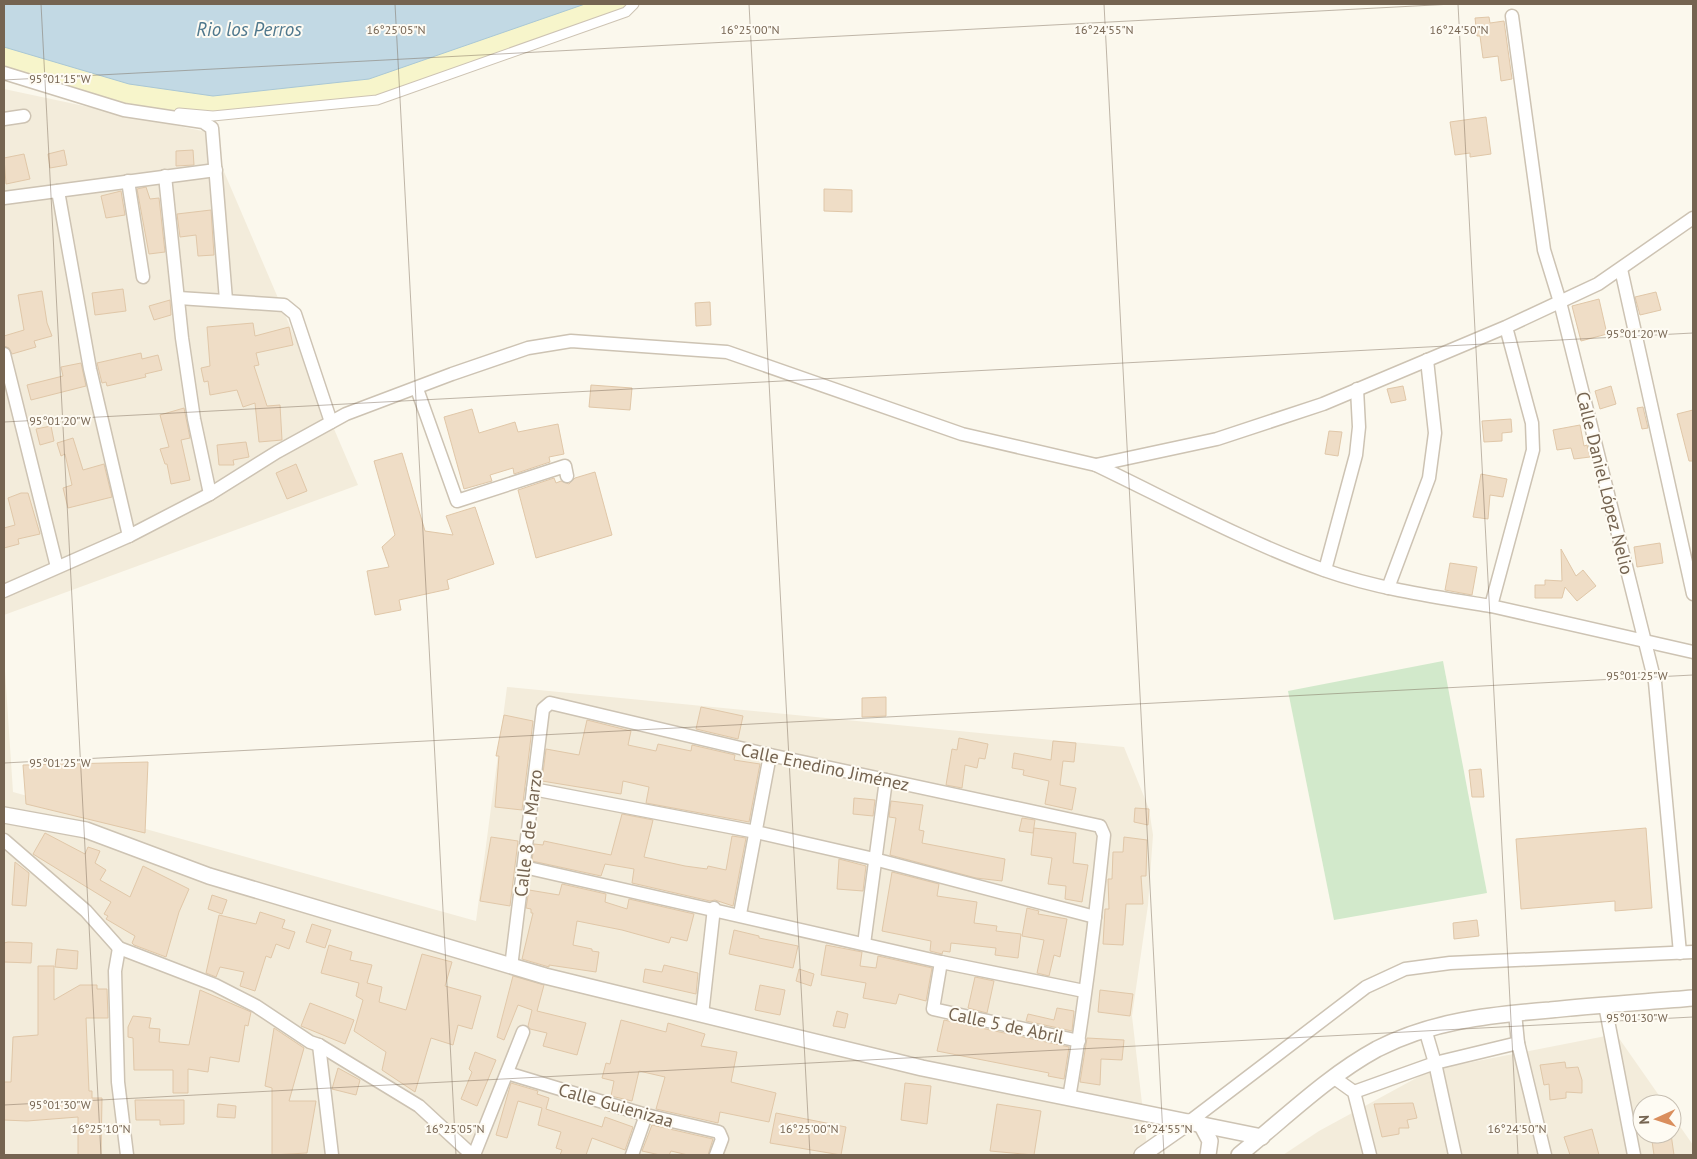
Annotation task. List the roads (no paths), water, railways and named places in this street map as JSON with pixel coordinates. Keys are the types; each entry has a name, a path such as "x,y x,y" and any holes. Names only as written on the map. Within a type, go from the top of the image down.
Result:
{"street":[{"path":"4,72 127,108 213,116 376,100 626,12 634,4"},
{"name":"Calle Daniel López Nelio","path":"1512,16 1544,250 1560,302 1655,682 1680,953"},
{"path":"4,72 124,110 203,122 212,128 226,300"},
{"path":"4,119 24,116"},
{"path":"4,198 216,170"},
{"path":"165,176 178,298 194,419 210,494"},
{"path":"128,181 142,277"},
{"path":"58,191 90,369 129,536"},
{"path":"1096,465 1217,439 1324,404 1506,326 1598,284 1693,218"},
{"path":"1621,269 1693,594"},
{"path":"178,298 284,305 295,314 331,422"},
{"path":"1491,606 1534,450 1532,423 1506,326"},
{"path":"4,591 129,536 210,494 331,422 452,374 528,348 571,340 727,352 962,434 1096,465 1273,550 1325,570 1388,588 1491,606 1643,639 1693,652"},
{"path":"4,354 57,567"},
{"path":"1388,588 1429,478 1435,433 1427,360"},
{"path":"417,389 457,501 564,466 566,476"},
{"path":"1325,570 1356,455 1359,427 1357,389"},
{"name":"Calle Enedino Jiménez","path":"550,703 770,755 1100,826 1104,835 1095,917"},
{"name":"Calle 8 de Marzo","path":"512,967 543,710 550,703"},
{"path":"740,914 770,755"},
{"path":"864,944 886,780"},
{"path":"533,789 756,832 874,859 1095,917 1079,1041 1069,1098"},
{"path":"4,815 86,830 209,876 512,967 922,1068 1262,1137"},
{"path":"4,840 86,911 119,948 214,985 256,1006 310,1042 319,1045 419,1106 473,1155 523,1032"},
{"path":"524,866 714,908 941,962 1084,991"},
{"path":"702,1015 714,908"},
{"path":"119,948 115,971 118,1082 127,1155"},
{"path":"1142,1155 1195,1123 1366,987 1405,969 1450,964 1693,952"},
{"name":"Calle 5 de Abril","path":"941,962 933,1009 1079,1041"},
{"path":"1239,1155 1333,1077 1377,1050 1424,1028 1463,1019 1515,1013 1693,998"},
{"path":"1605,1005 1634,1155"},
{"path":"1515,1013 1518,1043 1545,1155"},
{"path":"1424,1028 1435,1063 1455,1155"},
{"path":"1354,1092 1435,1063 1518,1043"},
{"path":"319,1045 332,1155"},
{"name":"Calle Guienizaa","path":"506,1073 646,1115 719,1132 722,1140 716,1155"},
{"path":"1333,1077 1354,1092 1370,1155"},
{"path":"632,1155 646,1115"},
{"path":"1195,1123 1210,1141 1208,1155"}],"water":[{"name":"Rio los Perros","path":"4,4 585,4 369,79 213,96 129,84 4,47"}]}
